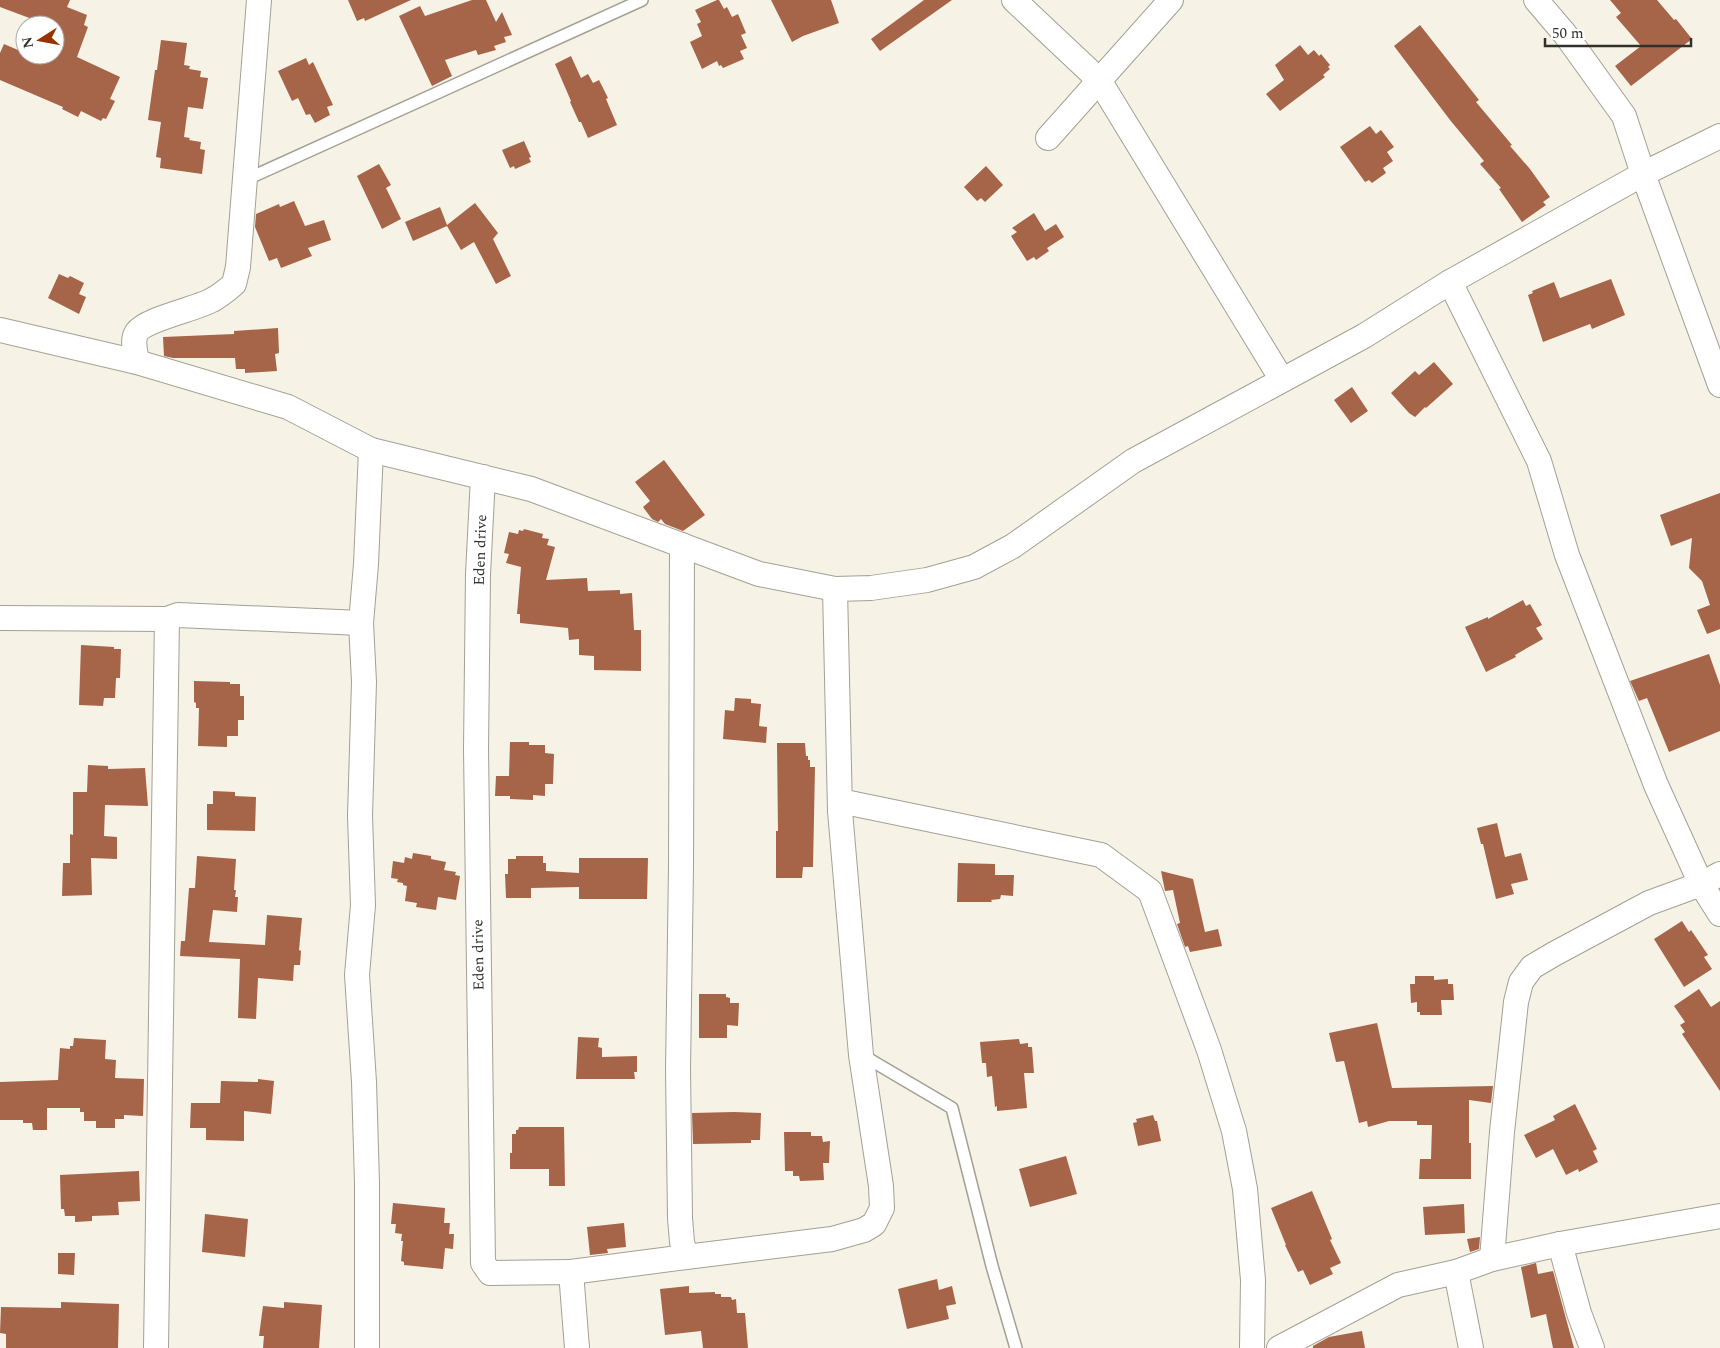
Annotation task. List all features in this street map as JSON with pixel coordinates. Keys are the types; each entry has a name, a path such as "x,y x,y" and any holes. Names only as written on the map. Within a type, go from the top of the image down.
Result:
{"street":[{"path":"137,362 134,341 138,331 148,323 213,300 234,284 238,267 259,0"},
{"path":"1014,0 1099,80 1282,380"},
{"path":"1536,0 1564,34 1624,116 1643,174 1720,385"},
{"path":"1048,138 1167,1"},
{"path":"0,330 137,362 288,407 371,450 531,489 759,574 835,589 871,588 927,580 974,567 1013,546 1133,461 1364,336 1450,282 1643,174 1720,136"},
{"path":"1450,282 1539,461 1567,555 1656,785 1710,879 1720,914"},
{"path":"367,1348 365,1091 357,975 363,905 360,816 364,682 361,623 366,564 371,450"},
{"name":"Eden drive","path":"483,477 478,574 476,749 483,1263 490,1273 572,1272"},
{"path":"682,546 678,1070 680,1218 682,1242 686,1257"},
{"path":"577,1348 572,1272 832,1239 864,1230 874,1224 882,1208 881,1186 861,1055 840,801 835,589"},
{"path":"0,618 168,619 178,615 361,623"},
{"path":"156,1348 168,619"},
{"path":"840,801 1101,855 1150,891 1209,1050 1234,1131 1245,1188 1252,1271 1252,1348"},
{"path":"1492,1259 1502,1132 1516,1002 1521,982 1532,967 1554,954 1649,903 1710,879"},
{"path":"1279,1348 1304,1342 1398,1285 1456,1272 1492,1259 1560,1244 1720,1216"},
{"path":"1560,1244 1579,1313 1592,1348"},
{"path":"1456,1272 1471,1348"}],"lane":[{"path":"245,180 642,0"},
{"path":"861,1055 952,1108 992,1266 1016,1348"}],"building":[{"path":"0,0 70,0 67,7 87,15 84,25 88,27 77,57 120,77 110,99 115,101 106,119 103,118 101,121 81,111 78,117 62,109 63,107 0,80 0,53 4,44 15,49 15,65 65,65 65,15 21,15 0,7"},
{"path":"348,0 411,0 365,21 364,18 357,21"},
{"path":"472,0 486,0 496,22 502,12 512,35 504,37 506,42 494,46 496,50 478,55 476,50 445,60 452,76 432,86 399,16 420,6 425,16"},
{"path":"719,0 724,9 727,7 732,17 738,14 746,33 741,35 747,48 740,51 744,59 723,68 721,65 719,66 717,61 702,69 690,42 702,36 697,24 701,22 695,10"},
{"path":"771,0 831,0 839,23 792,42"},
{"path":"924,0 952,0 880,51 871,39"},
{"path":"1610,0 1657,0 1692,39 1631,86 1615,66 1641,46 1616,17 1621,13"},
{"path":"1420,25 1479,100 1476,102 1512,145 1510,146 1530,169 1550,197 1543,202 1546,205 1522,222 1499,189 1501,188 1480,164 1484,161 1450,120 1394,46"},
{"path":"161,40 187,43 184,65 190,66 189,69 201,71 200,77 208,78 203,109 188,107 184,137 201,142 200,149 205,150 202,174 160,168 161,158 156,157 161,122 148,120"},
{"path":"1300,45 1308,55 1314,50 1319,56 1321,54 1330,65 1328,67 1330,69 1323,75 1325,77 1280,111 1266,94 1284,80 1275,65"},
{"path":"571,56 581,78 588,74 593,83 599,80 608,98 606,99 617,125 588,138 570,102 555,64"},
{"path":"306,58 309,65 313,62 333,105 327,107 330,115 315,123 310,114 306,115 298,98 292,101 278,71"},
{"path":"1370,126 1376,134 1381,130 1394,147 1387,152 1393,161 1383,168 1386,173 1372,183 1369,180 1365,182 1340,147"},
{"path":"524,141 531,157 529,158 531,162 515,169 514,166 510,168 502,150"},
{"path":"379,164 391,185 386,188 401,219 382,229 357,176"},
{"path":"986,166 1003,185 985,202 981,198 977,201 964,187"},
{"path":"294,201 305,226 324,220 331,240 308,248 312,256 281,268 277,258 269,261 255,227 256,214 279,204 280,207"},
{"path":"475,203 498,233 493,239 511,276 496,284 474,242 461,250 447,226 413,241 405,222 440,207 447,225"},
{"path":"1034,213 1045,231 1056,224 1064,237 1047,248 1049,251 1036,260 1034,257 1027,261 1011,236 1017,232 1012,228"},
{"path":"59,274 68,278 70,276 84,283 79,294 86,297 79,314 48,298"},
{"path":"1611,279 1625,315 1592,329 1590,324 1543,342 1528,295 1533,293 1532,291 1554,282 1560,298"},
{"path":"278,328 279,353 275,354 277,371 245,373 245,369 236,369 235,358 173,358 164,356 163,337 234,334 234,331"},
{"path":"1434,362 1453,384 1415,417 1391,393 1415,371 1419,375"},
{"path":"1352,387 1368,411 1351,423 1334,400"},
{"path":"664,460 705,515 683,531 665,524 661,519 658,522 652,519 643,507 650,501 635,482"},
{"path":"1720,493 1720,629 1707,634 1697,610 1710,605 1702,581 1689,568 1692,538 1671,546 1660,515"},
{"path":"524,529 543,534 542,538 549,539 547,545 555,547 546,580 587,578 588,591 620,590 620,594 632,593 634,630 641,630 641,671 594,670 594,656 579,655 579,639 569,640 568,628 520,623 520,614 517,614 521,567 506,563 509,554 504,553 509,532 518,534 519,530 523,531"},
{"path":"1523,600 1526,606 1530,604 1542,625 1536,628 1543,639 1515,655 1516,657 1486,672 1465,627 1488,617 1488,619"},
{"path":"81,645 121,649 120,678 116,678 115,698 104,698 103,706 79,705"},
{"path":"1709,654 1720,685 1720,731 1669,752 1647,698 1639,701 1630,681"},
{"path":"194,681 240,684 240,696 244,696 244,720 238,720 238,736 227,736 227,747 198,746 199,708 196,708 196,703 194,702"},
{"path":"735,698 751,699 751,703 761,704 759,726 767,727 766,743 723,739 725,710 734,711"},
{"path":"510,742 529,742 529,745 545,745 545,753 554,754 553,784 545,784 545,796 533,795 533,800 510,799 510,796 495,796 496,776 509,776"},
{"path":"777,743 805,743 806,756 810,760 810,767 815,767 813,867 803,867 802,878 776,878 776,831 778,831"},
{"path":"88,765 108,766 108,769 145,768 148,806 105,805 104,836 117,837 117,859 91,858 92,895 62,896 63,863 70,863 70,834 73,835 73,792 87,792"},
{"path":"213,791 235,792 235,796 256,797 255,831 207,830 207,804 213,804"},
{"path":"1497,823 1505,857 1521,853 1528,880 1511,884 1514,894 1496,899 1483,844 1481,844 1477,828"},
{"path":"413,853 431,856 431,859 446,862 444,870 456,872 455,875 460,876 456,900 438,897 436,910 416,907 417,903 405,901 407,886 397,882 398,879 391,878 393,861 404,863 405,857 412,859"},
{"path":"197,856 236,859 234,890 236,890 235,897 238,897 237,912 213,910 209,942 265,945 267,915 302,918 299,950 301,951 300,965 294,965 293,981 258,978 256,1019 238,1018 240,959 180,956 181,941 185,941 189,888 195,888"},
{"path":"516,856 543,856 543,863 546,863 546,871 579,873 579,858 648,858 647,899 579,899 579,887 531,888 531,898 506,898 505,874 508,874 508,859 516,859"},
{"path":"958,863 995,864 995,875 1014,875 1013,896 1001,895 1000,899 991,900 992,902 957,902"},
{"path":"1161,871 1193,879 1205,932 1218,929 1222,946 1190,952 1188,946 1185,947 1177,924 1180,923 1173,890 1165,891"},
{"path":"1682,921 1689,932 1691,930 1708,955 1704,957 1712,969 1684,987 1654,939"},
{"path":"1415,976 1434,976 1434,980 1448,979 1448,984 1453,984 1454,1000 1441,1000 1442,1015 1420,1015 1420,1012 1417,1012 1417,1002 1411,1003 1410,984 1415,984"},
{"path":"1699,989 1711,1007 1720,1001 1720,1091 1682,1034 1685,1032 1680,1025 1685,1022 1674,1006"},
{"path":"699,994 726,994 726,997 730,998 730,1003 739,1003 738,1026 727,1025 727,1038 699,1038"},
{"path":"1377,1023 1392,1088 1493,1086 1491,1103 1469,1100 1471,1179 1419,1179 1420,1159 1431,1159 1432,1125 1417,1125 1417,1121 1389,1121 1368,1127 1367,1121 1359,1123 1344,1061 1336,1062 1329,1033"},
{"path":"578,1037 599,1038 598,1047 602,1048 602,1057 637,1056 637,1072 634,1072 635,1079 576,1079"},
{"path":"74,1038 106,1040 105,1059 116,1060 115,1078 144,1079 143,1116 124,1115 124,1119 115,1119 115,1128 96,1128 96,1121 84,1121 84,1112 80,1112 80,1108 47,1108 47,1130 33,1130 32,1123 23,1123 23,1120 0,1120 0,1082 58,1080 60,1048 70,1049 70,1046 73,1046"},
{"path":"1019,1039 1020,1044 1028,1043 1028,1047 1032,1047 1034,1073 1024,1073 1027,1108 997,1111 992,1076 987,1077 986,1063 982,1063 980,1042"},
{"path":"258,1079 274,1081 271,1114 244,1111 244,1141 206,1140 206,1128 190,1128 191,1103 220,1103 221,1081 258,1082"},
{"path":"1575,1104 1597,1149 1593,1151 1598,1162 1579,1172 1578,1169 1566,1175 1553,1149 1536,1158 1524,1135 1555,1120 1553,1116"},
{"path":"692,1113 761,1113 760,1140 751,1140 751,1143 693,1144"},
{"path":"1153,1115 1155,1121 1157,1121 1161,1141 1138,1146 1133,1123 1137,1122 1136,1119"},
{"path":"519,1127 564,1127 565,1186 549,1186 549,1169 510,1169 512,1134 516,1134 516,1130"},
{"path":"784,1132 811,1132 811,1136 822,1136 823,1142 830,1141 829,1163 823,1163 824,1180 800,1181 799,1176 793,1176 793,1171 785,1171"},
{"path":"1066,1156 1077,1194 1030,1207 1019,1169"},
{"path":"139,1171 140,1201 118,1202 119,1215 92,1216 92,1221 75,1222 75,1216 65,1216 64,1209 61,1209 60,1175"},
{"path":"1312,1191 1332,1239 1330,1240 1341,1263 1330,1268 1333,1274 1310,1285 1303,1270 1298,1272 1271,1208"},
{"path":"393,1203 445,1208 444,1223 450,1223 449,1234 454,1234 453,1249 445,1248 443,1269 404,1265 404,1262 401,1261 402,1234 395,1233 396,1224 391,1224"},
{"path":"1464,1204 1465,1233 1425,1235 1423,1207"},
{"path":"205,1214 248,1219 245,1257 202,1252"},
{"path":"624,1223 626,1247 607,1249 608,1253 590,1255 587,1227"},
{"path":"1480,1237 1479,1249 1470,1252 1467,1239"},
{"path":"58,1253 75,1253 74,1275 58,1274"},
{"path":"1536,1263 1538,1274 1553,1271 1574,1348 1553,1348 1546,1314 1531,1318 1521,1267"},
{"path":"937,1279 939,1290 952,1286 956,1304 946,1306 949,1319 907,1329 898,1289"},
{"path":"689,1286 689,1293 715,1292 715,1294 721,1294 721,1297 731,1297 732,1300 736,1299 737,1313 745,1313 748,1348 703,1348 701,1331 665,1335 660,1289"},
{"path":"61,1302 119,1304 118,1348 6,1348 6,1334 0,1333 1,1307 61,1308"},
{"path":"284,1302 322,1305 319,1348 263,1348 264,1336 259,1336 263,1306 284,1308"},
{"path":"1362,1331 1365,1348 1313,1348 1313,1346 1329,1337"}]}
